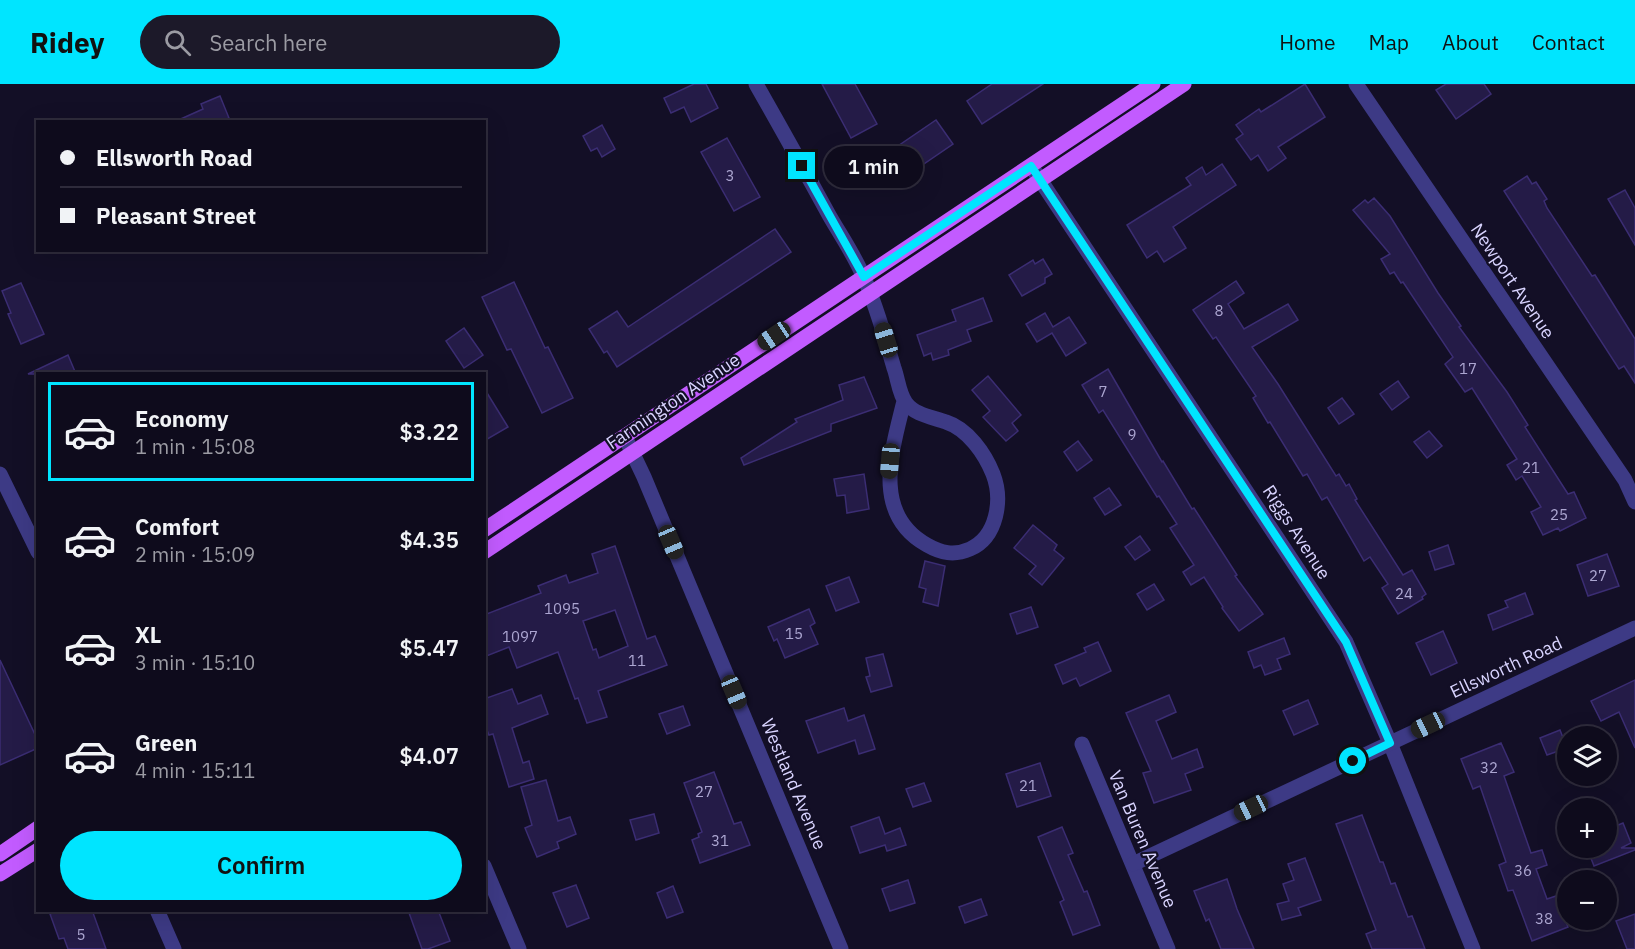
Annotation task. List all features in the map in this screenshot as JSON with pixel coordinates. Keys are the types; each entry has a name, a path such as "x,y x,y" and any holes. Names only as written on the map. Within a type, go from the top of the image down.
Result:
{"main road":[{"name":"Farmington Avenue","path":"486,530 1153,84"},
{"name":"Farmington Avenue","path":"486,551 1174,87"},
{"path":"0,854 36,829"},
{"path":"0,874 36,851"}],"street":[{"path":"756,84 864,277 870,293 904,401 889,467 889,484 894,506 906,527 925,544 951,554 968,550 984,540 993,525 998,491 992,472 966,434 951,424 924,415 904,401"},
{"name":"Newport Avenue","path":"1356,84 1625,480 1635,502"},
{"name":"Riggs Avenue","path":"1031,166 1346,642 1390,743 1473,949"},
{"name":"Westland Avenue","path":"625,436 841,949"},
{"path":"0,474 36,548"},
{"name":"Ellsworth Road","path":"1133,864 1635,628"},
{"name":"Van Buren Avenue","path":"1082,744 1168,949"},
{"path":"486,871 519,949"},
{"path":"158,912 174,949"}],"building":[{"path":"694,84 706,84 718,108 691,122 684,107 671,113 664,98"},
{"path":"822,84 855,84 877,124 851,138"},
{"path":"992,84 1043,84 982,124 967,101"},
{"path":"1305,84 1325,117 1278,147 1286,158 1268,171 1258,155 1251,160 1236,139 1243,134 1236,125 1259,109 1261,112"},
{"path":"1446,84 1484,84 1491,94 1456,119 1436,90"},
{"path":"220,96 229,118 224,120 178,120 203,109 201,104"},
{"path":"936,120 953,144 896,183 879,159"},
{"path":"602,125 615,149 602,157 597,148 591,151 583,136"},
{"path":"727,138 760,197 734,211 701,152"},
{"path":"1222,164 1236,185 1173,227 1186,248 1164,262 1157,251 1147,258 1127,225 1191,185 1186,178 1202,167 1206,175"},
{"path":"1527,176 1532,184 1536,182 1547,199 1544,201 1547,208 1592,276 1595,275 1635,339 1635,383 1624,366 1619,369 1504,191"},
{"path":"1625,190 1635,208 1635,245 1608,199"},
{"path":"1374,198 1390,216 1461,326 1459,327 1507,392 1528,425 1525,427 1568,494 1574,492 1586,518 1560,531 1558,528 1543,535 1531,512 1541,507 1522,476 1516,480 1507,465 1517,459 1472,388 1465,392 1445,364 1453,357 1403,282 1401,283 1394,272 1390,274 1381,259 1390,254 1353,210 1365,200 1368,203"},
{"path":"775,229 791,252 617,367 607,351 604,353 589,329 617,311 628,327"},
{"path":"1043,259 1052,274 1045,278 1045,283 1022,296 1009,275 1033,260 1035,264"},
{"path":"1236,281 1244,293 1228,304 1244,329 1288,304 1298,320 1252,347 1336,476 1339,474 1346,486 1349,484 1357,499 1355,500 1403,575 1412,570 1426,594 1422,597 1423,599 1398,614 1382,588 1388,584 1370,557 1364,561 1327,497 1322,500 1307,474 1303,476 1253,398 1256,396 1216,337 1213,339 1193,310"},
{"path":"514,282 545,348 548,347 573,398 542,413 511,349 507,350 482,297"},
{"path":"21,283 44,334 21,344 8,314 11,313 2,291"},
{"path":"983,298 992,321 967,330 971,341 948,350 949,355 933,360 931,353 924,356 917,335 956,321 952,310"},
{"path":"1045,313 1053,327 1069,317 1086,343 1066,356 1052,333 1037,342 1026,324"},
{"path":"464,328 483,355 464,368 446,341"},
{"path":"68,355 75,372 36,372 36,374 28,374"},
{"path":"1108,369 1162,462 1237,575 1235,576 1263,614 1239,631 1204,577 1191,585 1183,572 1194,565 1170,528 1177,524 1159,496 1157,497 1103,410 1099,413 1082,385"},
{"path":"988,376 1021,415 1012,423 1018,431 1006,441 983,417 990,411 972,390"},
{"path":"864,377 877,408 831,424 831,431 744,465 741,458 797,422 795,419 843,400 839,385"},
{"path":"1398,381 1409,397 1392,410 1380,394"},
{"path":"486,391 508,427 486,440"},
{"path":"1342,398 1354,414 1339,424 1328,408"},
{"path":"1429,431 1442,446 1427,458 1414,442"},
{"path":"1078,441 1092,460 1077,471 1064,452"},
{"path":"864,474 869,509 847,513 845,495 837,496 834,479"},
{"path":"1109,488 1121,505 1105,515 1094,498"},
{"path":"1033,525 1057,545 1054,550 1064,558 1042,585 1029,574 1036,566 1014,548"},
{"path":"1140,536 1150,550 1135,560 1125,547"},
{"path":"1448,545 1454,564 1435,570 1429,552"},
{"path":"615,546 647,639 655,636 667,665 598,691 607,717 587,723 578,698 575,699 558,652 517,668 509,647 486,656 486,614 541,593 538,586 566,575 569,583 598,573 592,554","holes":["615,610 628,646 599,658 596,649 593,650 583,621"]},
{"path":"1607,554 1619,586 1588,596 1577,565"},
{"path":"925,561 945,566 938,606 923,602 926,589 919,587"},
{"path":"849,577 859,602 836,611 826,586"},
{"path":"1154,584 1164,600 1147,610 1137,594"},
{"path":"1525,593 1533,614 1493,630 1488,615 1508,607 1505,601"},
{"path":"1031,607 1038,627 1017,634 1010,614"},
{"path":"809,609 815,623 810,626 818,644 785,658 777,639 774,641 768,627"},
{"path":"1443,631 1457,663 1431,675 1416,643"},
{"path":"1284,638 1290,654 1277,659 1281,669 1265,675 1261,665 1254,668 1248,652"},
{"path":"1098,642 1111,671 1080,686 1076,678 1063,684 1055,665 1086,652 1084,648"},
{"path":"883,654 892,686 871,692 866,677 870,676 866,658"},
{"path":"0,660 36,737 36,749 0,765"},
{"path":"1635,680 1635,748 1619,712 1601,721 1591,701"},
{"path":"512,689 518,704 541,695 548,714 512,728 523,763 529,761 534,779 509,787 493,734 489,735 486,728 486,698"},
{"path":"1169,695 1176,712 1156,721 1172,759 1197,749 1203,767 1185,774 1191,790 1154,803 1143,773 1151,771 1126,713"},
{"path":"1308,700 1318,724 1294,735 1283,711"},
{"path":"683,706 690,725 667,734 659,714"},
{"path":"844,708 848,721 864,715 875,749 859,754 855,740 818,753 806,721"},
{"path":"1557,731 1557,752 1547,755 1540,738"},
{"path":"1501,743 1514,772 1504,776 1531,853 1542,850 1547,865 1536,869 1547,899 1556,896 1557,930 1560,930 1532,941 1513,890 1508,891 1499,865 1506,862 1480,786 1473,789 1461,759"},
{"path":"1040,763 1051,796 1017,807 1006,774"},
{"path":"714,772 734,824 741,822 750,845 700,863 692,840 699,837 698,834 702,832 684,783"},
{"path":"546,780 558,821 570,817 576,834 557,842 559,848 537,857 525,828 532,825 521,787"},
{"path":"924,783 931,801 913,807 906,789"},
{"path":"654,814 659,833 636,840 630,820"},
{"path":"1362,815 1380,862 1383,862 1391,884 1395,883 1408,917 1412,916 1425,949 1372,949 1366,934 1376,930 1336,824"},
{"path":"879,817 885,834 900,828 906,845 887,851 885,845 860,853 851,827"},
{"path":"1623,823 1631,843 1621,848 1635,848 1635,850 1617,857 1617,825"},
{"path":"1062,827 1073,853 1068,855 1084,892 1087,891 1100,925 1073,935 1060,902 1064,900 1038,837"},
{"path":"1305,858 1321,900 1298,908 1301,915 1282,920 1277,904 1289,901 1283,884 1294,880 1288,864"},
{"path":"1591,858 1614,858 1594,866"},
{"path":"1227,879 1254,949 1221,949 1194,891"},
{"path":"908,880 915,903 890,911 882,889"},
{"path":"576,885 589,918 567,927 553,893"},
{"path":"673,886 683,912 667,918 657,893"},
{"path":"981,899 987,915 965,923 959,907"},
{"path":"93,912 106,949 68,949 64,938 59,939 50,914"},
{"path":"409,912 439,912 450,941 422,949"},
{"path":"1635,914 1635,949 1627,949 1617,921"}],"route":[{"path":"802,166 864,277 1031,166 1346,642 1390,743 1353,761"}]}
